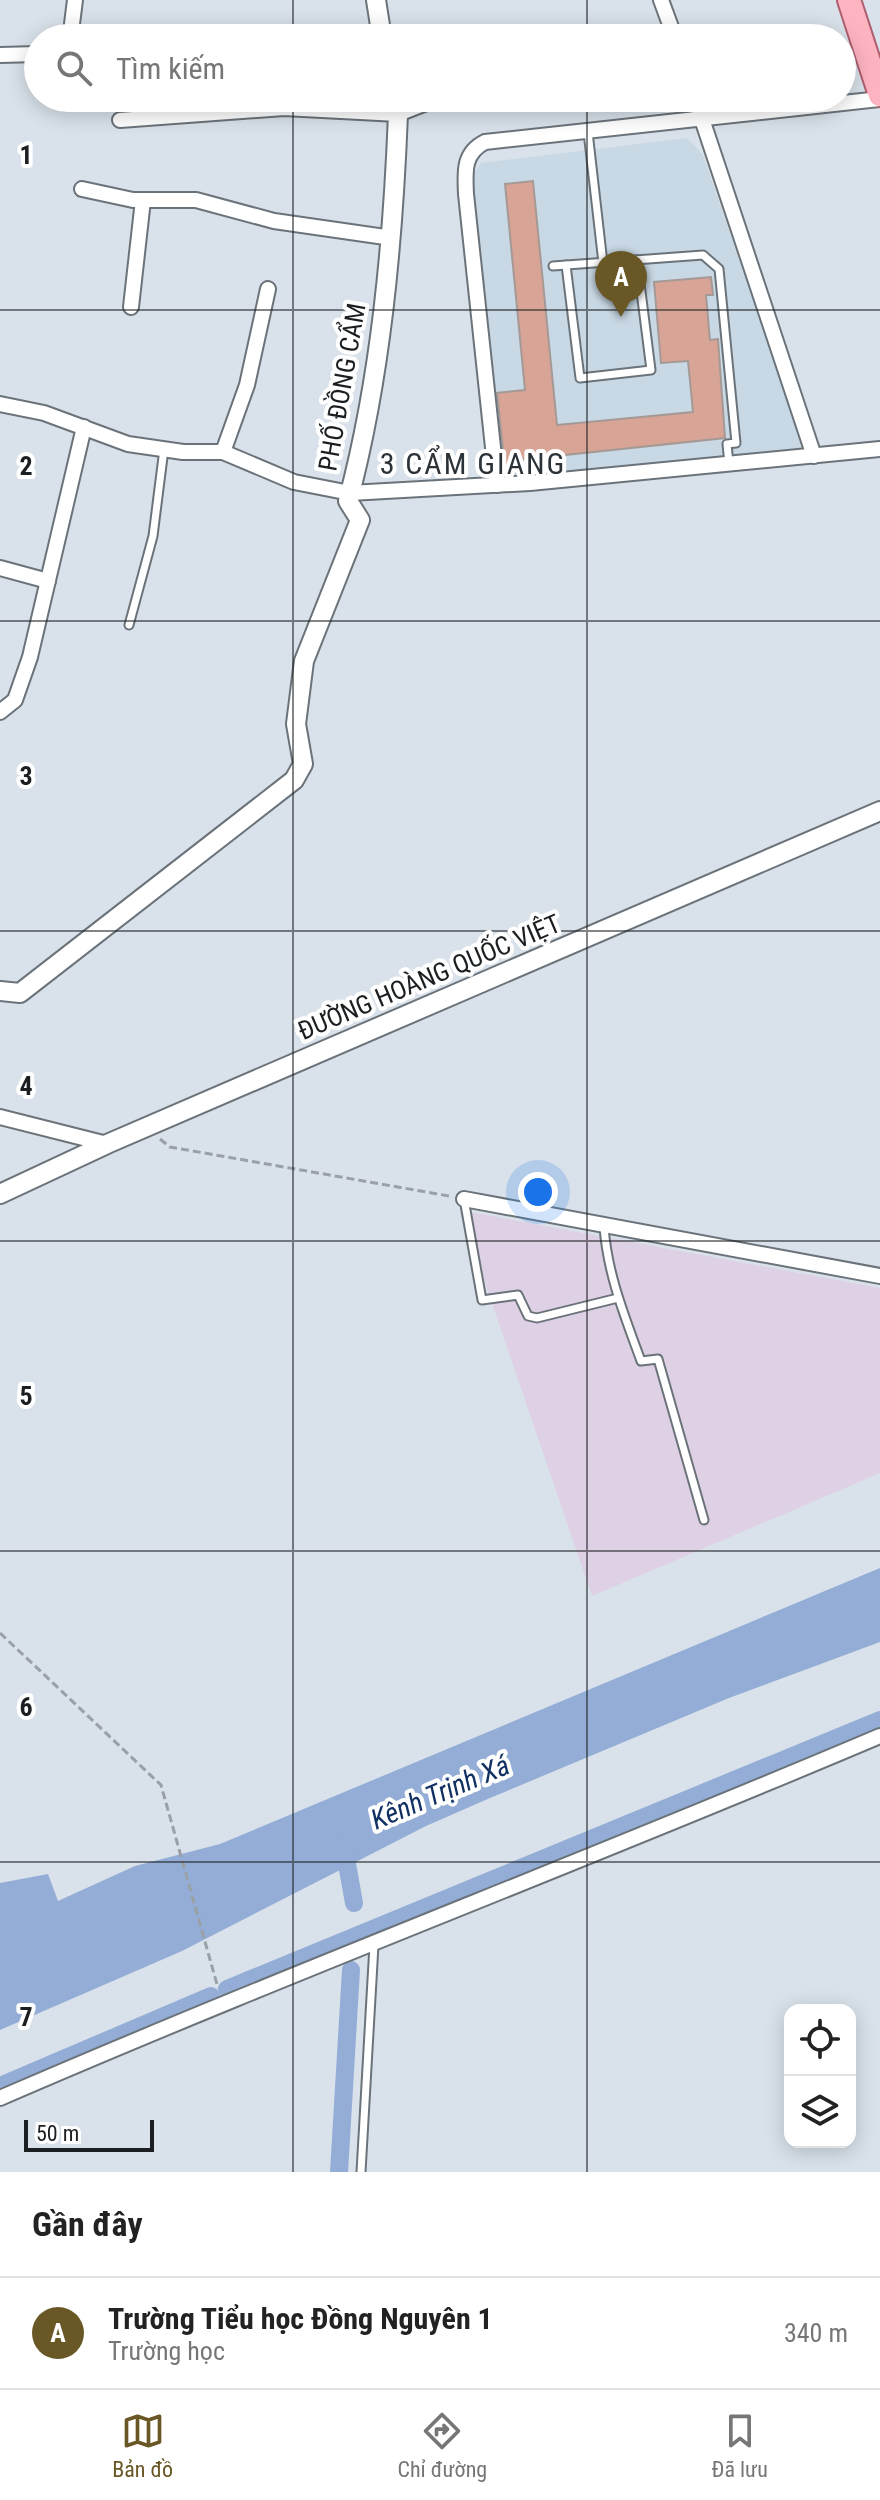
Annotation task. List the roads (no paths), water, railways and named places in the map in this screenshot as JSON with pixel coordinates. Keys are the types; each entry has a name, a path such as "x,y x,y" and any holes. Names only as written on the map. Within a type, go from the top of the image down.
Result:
{"main road":[{"path":"849,0 880,97"}],"street":[{"path":"72,24 75,0"},
{"path":"376,0 380,24"},
{"path":"661,0 670,24"},
{"path":"0,55 24,54"},
{"path":"856,100 880,97"},
{"path":"120,120 229,112"},
{"name":"PHỐ ĐỒNG CẨM","path":"0,991 20,993 294,780 303,764 296,724 304,661 360,520 348,501 380,333 392,238 396,112"},
{"path":"700,112 814,456"},
{"path":"497,485 465,168 475,147 485,142 769,112"},
{"path":"82,189 143,200 196,200 274,221 392,238"},
{"path":"131,307 143,200"},
{"path":"223,452 247,385 268,289"},
{"path":"0,404 44,413 128,444 223,452 294,482 350,493 497,485 880,449"},
{"path":"0,712 15,700 20,686 84,427"},
{"path":"0,568 48,581"},
{"name":"ĐƯỜNG HOÀNG QUỐC VIỆT","path":"0,1194 107,1144 880,811"},
{"path":"0,1117 107,1144"},
{"path":"464,1199 880,1276"},
{"path":"0,2098 222,2002 374,1945 880,1736"}],"lane":[{"path":"588,132 603,263"},
{"path":"553,266 703,255 719,269 736,443 727,444 729,464"},
{"path":"566,265 580,378 651,370 637,260"},
{"path":"129,625 153,536 164,449"},
{"path":"464,1199 482,1300 518,1295 531,1318 618,1298"},
{"path":"604,1223 606,1250 618,1298 641,1361 658,1359 704,1520"},
{"path":"361,2172 374,1945"}],"water":[{"name":"Kênh Trịnh Xá","path":"880,1568 880,1642 729,1698 426,1826 182,1951 0,2030 0,1883 48,1874 58,1901 135,1866 220,1844"}],"waterway":[{"path":"227,1989 880,1720"},
{"path":"344,1847 354,1903"},
{"path":"339,2172 351,1970"},
{"path":"0,2086 211,1996"}],"place":[{"name":"Trường Tiểu học Đồng Nguyên 1","path":"621,317"}],"district":[{"name":"3 CẨM GIANG","path":"473,464"}]}
